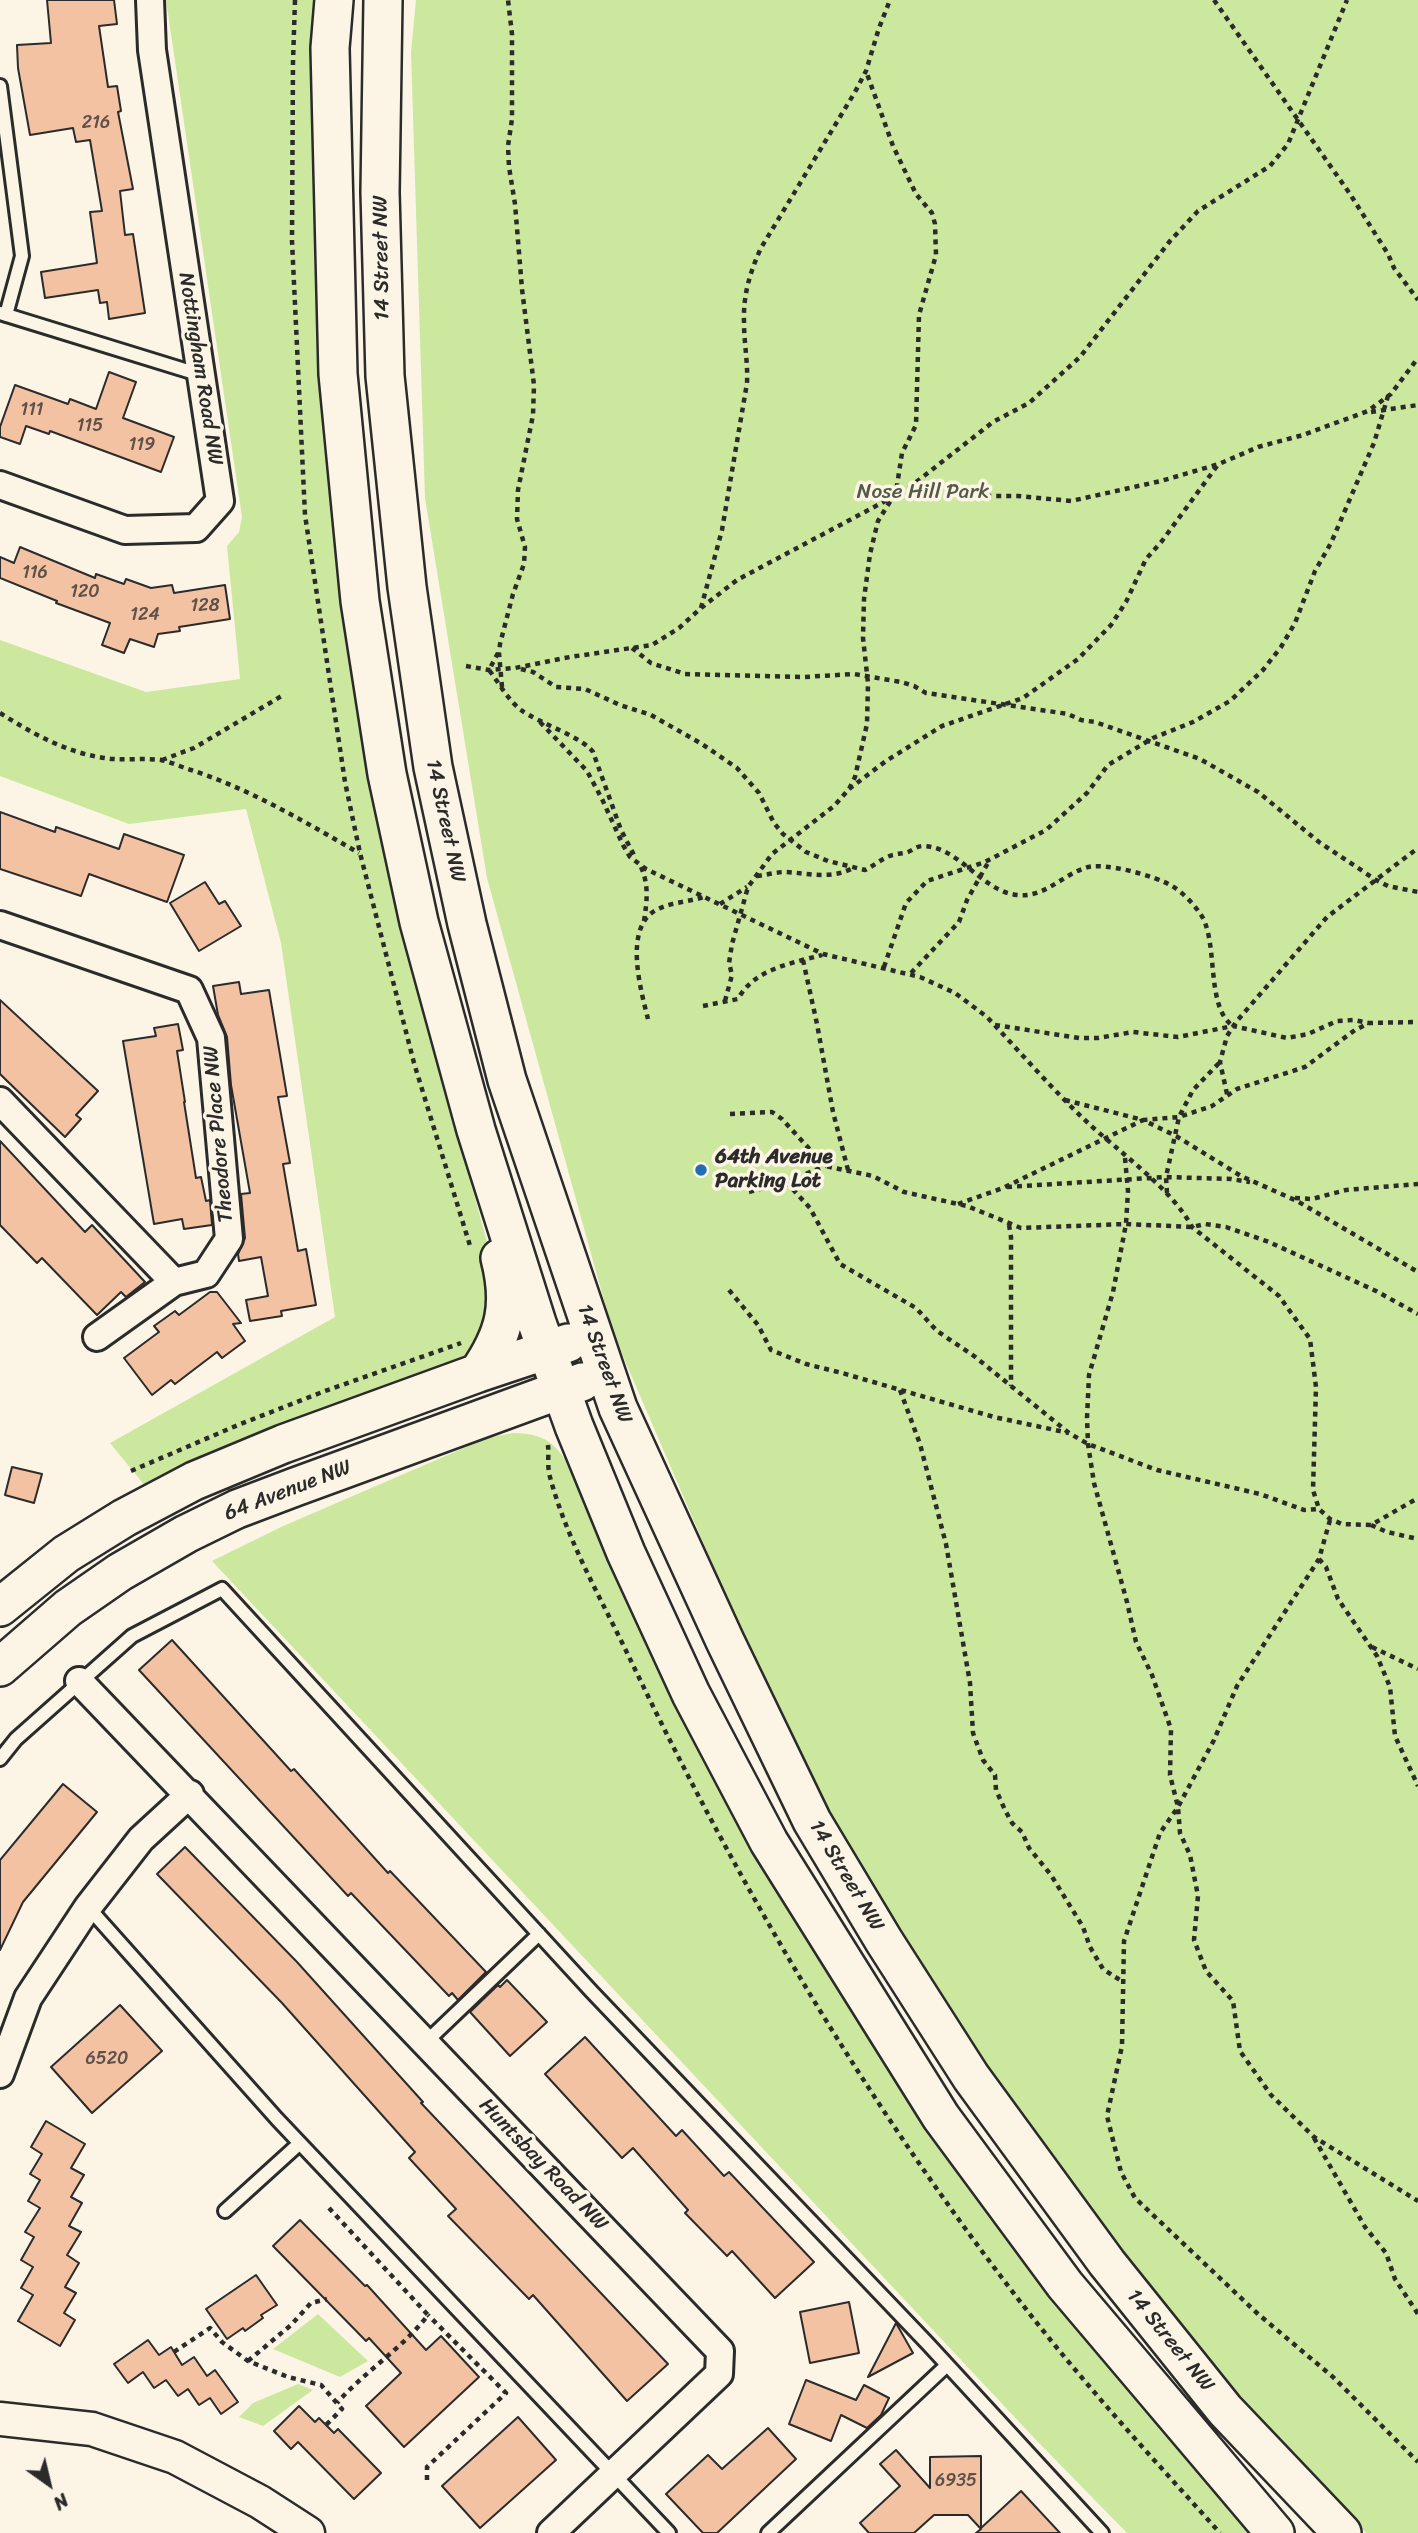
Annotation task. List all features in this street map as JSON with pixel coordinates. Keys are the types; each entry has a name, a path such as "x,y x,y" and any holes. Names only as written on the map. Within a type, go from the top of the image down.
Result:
{"main road":[{"name":"14 Street NW","path":"334,0 330,48 338,374 360,601 387,774 416,909 476,1130 560,1390 626,1553 691,1695 769,1842 942,2117 1065,2285 1275,2533"},
{"name":"14 Street NW","path":"383,0 380,192 385,376 407,587 433,767 467,924 507,1080 627,1430 812,1821 884,1941 971,2077 1107,2263 1225,2410 1342,2533"},
{"path":"471,1357 491,1354 504,1325 505,1278 473,1152 476,1130"},
{"name":"64 Avenue NW","path":"0,1607 66,1554 124,1518 194,1481 283,1444 471,1357 546,1351 592,1334"},
{"name":"64 Avenue NW","path":"0,1667 68,1608 120,1572 186,1534 249,1504 606,1373"},
{"path":"435,1437 508,1421 530,1420 549,1423 571,1438 585,1454"}],"street":[{"name":"Nottingham Road NW","path":"0,485 125,530 196,528 220,501 152,50 150,0"},
{"name":"Theodore Place NW","path":"0,925 189,990 211,1038 229,1239 206,1274 174,1282 97,1337"},
{"path":"0,1101 174,1282"},
{"name":"Huntsbay Road NW","path":"79,1681 720,2351 719,2374 551,2533"},
{"path":"0,2074 28,1998 88,1907 141,1839 190,1794"},
{"path":"0,2419 92,2429 175,2457 260,2502 308,2533"}],"lane":[{"path":"0,86 22,256 3,314 201,375"},
{"path":"0,1759 16,1739 132,1636 222,1589 539,1934 947,2365 1102,2533"},
{"path":"88,1907 300,2143 669,2533"},
{"path":"426,2042 539,1934"},
{"path":"225,2211 300,2143"},
{"path":"768,2533 947,2365"}],"path":[{"path":"489,670 499,653 513,594 524,564 525,547 517,519 518,490 533,415 534,385 509,167 512,34 508,0"},
{"path":"701,608 722,530 747,383 744,320 751,270 761,248 866,71 890,0"},
{"path":"1214,0 1350,194 1394,268 1418,300"},
{"path":"466,666 489,670 515,668 652,645 679,628 737,580 906,490 993,422 1029,403 1080,357 1170,241 1198,211 1270,166 1288,144 1347,0"},
{"path":"849,789 864,744 867,724 868,677 863,638 866,579 873,537 890,498 896,492 902,453 916,425 919,315 936,254 932,213 916,194 897,155 866,71"},
{"path":"1363,413 1388,396 1418,358"},
{"path":"884,967 908,898 927,881 989,860 1046,830 1087,793 1108,765 1148,741 1193,722 1230,701 1254,680 1281,647 1295,623 1315,570 1325,556 1374,443 1388,396"},
{"path":"906,490 939,488 984,496 1071,501 1110,494 1219,464 1258,447 1363,413 1418,405"},
{"path":"720,904 748,887 772,854 886,761 942,726 1023,698 1078,659 1101,636 1126,601 1146,559 1219,464"},
{"path":"631,648 652,663 685,674 715,677 854,674 901,682 926,693 1068,714 1200,759 1258,792 1319,842 1376,880 1388,886 1418,892"},
{"path":"499,653 502,687"},
{"path":"515,668 533,672 556,687 585,689 651,715 702,744 737,768 759,793 778,828 791,840 806,852 853,868 864,870 888,857 923,846 945,853 1009,894 1043,891 1081,869 1100,865 1155,878 1172,886 1185,896 1204,919 1220,1009 1227,1022 1233,1026 1287,1038 1308,1034 1337,1021 1418,1021"},
{"path":"489,670 516,706 540,722 589,745 598,763 621,830 646,879 647,891 637,957 648,1019"},
{"path":"161,760 194,748 285,694"},
{"path":"0,713 33,734 87,755 110,759 161,760 209,776 253,796 360,853"},
{"path":"540,722 587,771 630,857 654,874 823,954 911,974 955,993 994,1024 1064,1100 1167,1194 1192,1227 1279,1296 1310,1339 1316,1387 1313,1490 1319,1509 1331,1519 1352,1525 1371,1525 1387,1532 1418,1539"},
{"path":"1227,1094 1220,1062 1227,1035 1233,1026 1327,917 1418,848"},
{"path":"911,974 958,922 989,860"},
{"path":"756,877 783,872 825,876 853,868"},
{"path":"725,1001 732,975 729,963 732,944 748,887"},
{"path":"643,921 657,910 671,904 705,897"},
{"path":"703,1006 738,999 743,989 760,976 823,954"},
{"path":"803,960 833,1112 848,1170"},
{"path":"957,1204 1003,1188 1143,1120 1179,1116 1212,1107 1227,1094 1306,1068 1355,1030 1369,1023"},
{"path":"994,1024 1079,1038 1133,1032 1178,1037 1233,1026"},
{"path":"1167,1194 1167,1177 1179,1116 1194,1090 1220,1062"},
{"path":"1064,1100 1143,1120 1257,1183 1290,1198 1418,1272"},
{"path":"730,1114 772,1112 782,1119 825,1166"},
{"path":"1125,1156 1126,1224 1113,1292 1090,1376 1088,1444 1094,1483 1136,1642 1170,1722 1170,1775 1178,1807 1180,1833 1190,1855 1198,1896 1194,1940 1206,1971 1233,2001 1240,2051 1270,2095 1314,2137 1418,2200"},
{"path":"749,1192 786,1182 825,1166 873,1176 904,1192 968,1206 1021,1228 1126,1224 1192,1227 1205,1224 1226,1227 1269,1242 1376,1291 1418,1314"},
{"path":"1003,1188 1167,1177 1231,1179 1257,1183"},
{"path":"786,1182 810,1208 840,1264 916,1308 937,1331 974,1356 1069,1433 1088,1444 1178,1476 1260,1494 1304,1510 1319,1509"},
{"path":"1290,1198 1312,1199 1346,1190 1418,1184"},
{"path":"1009,1225 1011,1386"},
{"path":"729,1290 758,1325 771,1350 806,1364 994,1417 1069,1433"},
{"path":"131,1471 275,1410 471,1357"},
{"path":"900,1390 920,1444 946,1544 970,1683 973,1733 982,1760 995,1775 996,1790 1012,1823 1022,1832 1028,1848 1051,1875 1083,1927 1090,1947 1103,1969 1124,1982"},
{"path":"1371,1525 1418,1498"},
{"path":"1331,1519 1319,1559 1237,1686 1214,1740 1178,1807 1160,1833 1125,1941 1122,2046 1107,2116 1121,2172 1135,2198 1258,2314 1333,2377 1418,2462"},
{"path":"1319,1559 1326,1567 1338,1599 1377,1656 1390,1687 1395,1736 1418,1786"},
{"path":"1371,1646 1418,1669"},
{"path":"1314,2137 1365,2227 1386,2253 1395,2279 1418,2314"},
{"path":"329,2208 428,2315 506,2393 427,2467 427,2480"},
{"path":"248,2361 291,2325 311,2303 327,2299"},
{"path":"337,2403 364,2375 415,2332 428,2315"},
{"path":"174,2352 210,2328 222,2342 248,2361 288,2377 321,2385 342,2409 326,2425"}],"green space":[{"path":"166,0 321,0 336,530 352,669 384,841 416,984 492,1260 489,1338 456,1365 146,1487 110,1443 335,1317 281,943 246,809 129,824 0,776 0,640 146,692 240,679 227,546 239,532 242,517"},
{"name":"Nose Hill Park","path":"416,0 1418,0 1418,2533 1366,2533 1251,2408 1120,2252 1011,2106 901,1936 829,1812 774,1707 613,1333 487,878 425,498 411,52"},
{"path":"513,1433 546,1440 560,1452 572,1470 756,1849 1254,2533 1127,2533 1037,2441 212,1561 281,1527 487,1438"},
{"path":"318,2314 368,2361 340,2377 273,2349"},
{"path":"298,2384 313,2390 263,2426 239,2417 253,2403"}],"building":[{"path":"47,0 114,0 117,24 99,26 108,87 117,86 121,111 118,112 133,189 120,191 125,235 133,234 145,313 109,319 107,302 100,303 98,290 45,298 41,272 97,263 90,212 102,211 90,140 76,142 73,128 30,135 18,68 17,45 51,43"},
{"path":"109,372 136,382 123,418 174,437 161,472 50,431 49,434 26,426 20,444 0,437 0,427 15,385 68,404 70,399 96,409"},
{"path":"20,547 95,578 96,574 124,584 126,579 151,588 172,585 174,593 225,585 230,619 179,627 180,631 158,634 154,647 130,639 124,653 102,645 110,623 0,578 0,557 14,563"},
{"path":"0,812 55,832 56,827 119,849 124,834 184,855 167,902 89,874 81,896 0,869"},
{"path":"205,882 219,904 225,901 241,926 199,951 170,903"},
{"path":"239,982 241,994 269,990 287,1096 278,1097 290,1163 283,1164 298,1251 306,1249 316,1305 281,1311 282,1316 250,1321 246,1300 268,1296 261,1257 239,1261 238,1254 245,1238 241,1194 250,1193 231,1085 227,1037 218,1015 213,986"},
{"path":"0,1000 98,1091 76,1115 81,1119 65,1137 0,1074"},
{"path":"178,1024 183,1050 177,1051 196,1178 201,1177 206,1201 210,1200 212,1225 184,1229 182,1219 154,1224 123,1041 156,1036 154,1028"},
{"path":"0,1141 85,1232 92,1225 145,1282 126,1297 121,1292 97,1315 42,1258 37,1263 0,1225"},
{"path":"210,1292 217,1292 241,1323 233,1324 245,1341 222,1358 217,1352 175,1384 171,1380 152,1395 124,1358 159,1332 154,1326 175,1311 179,1315"},
{"path":"12,1467 42,1474 34,1503 5,1495"},
{"path":"172,1640 291,1771 294,1769 388,1873 390,1871 486,1972 458,2000 452,1993 449,1996 351,1893 348,1896 139,1670"},
{"path":"63,1784 97,1812 23,1902 0,1950 0,1860"},
{"path":"185,1847 297,1962 423,2102 421,2103 668,2364 627,2401 533,2295 529,2299 448,2216 456,2209 409,2158 415,2152 282,2003 157,1874"},
{"path":"507,1980 547,2022 510,2056 470,2012 498,1985 500,1987"},
{"path":"120,2005 162,2051 92,2113 51,2067"},
{"path":"585,2037 676,2136 682,2130 724,2176 729,2172 814,2262 775,2298 732,2251 727,2256 685,2213 688,2210 633,2148 622,2158 545,2074"},
{"path":"46,2121 85,2144 71,2168 84,2175 71,2197 82,2203 69,2226 81,2232 67,2255 79,2263 65,2287 76,2293 64,2313 75,2320 60,2346 18,2321 33,2295 21,2288 33,2267 21,2260 34,2237 25,2232 40,2208 28,2201 40,2180 30,2174 42,2154 31,2147"},
{"path":"300,2220 365,2286 367,2285 426,2350 441,2336 479,2377 404,2447 366,2406 401,2373 369,2338 366,2341 273,2246"},
{"path":"256,2275 277,2305 261,2315 263,2318 245,2331 243,2328 227,2339 206,2309"},
{"path":"849,2302 859,2353 810,2363 800,2312"},
{"path":"896,2323 913,2353 868,2377"},
{"path":"148,2340 159,2355 171,2347 182,2365 194,2357 207,2376 215,2370 238,2402 221,2414 210,2398 199,2405 188,2389 178,2396 166,2380 154,2388 143,2372 128,2383 114,2364"},
{"path":"806,2380 856,2400 864,2385 889,2398 881,2415 867,2428 841,2415 831,2441 789,2424"},
{"path":"299,2406 315,2422 319,2418 334,2433 338,2429 381,2473 354,2499 298,2442 291,2449 274,2431"},
{"path":"518,2417 556,2460 480,2528 442,2486"},
{"path":"768,2428 796,2459 717,2533 703,2533 666,2494 708,2455 722,2469"},
{"path":"896,2450 930,2488 930,2457 981,2456 981,2528 1021,2491 1060,2533 976,2533 981,2529 968,2515 934,2515 914,2533 869,2533 860,2523 900,2486 880,2464"}],"place":[{"name":"64th Avenue Parking Lot","path":"701,1170"}]}
